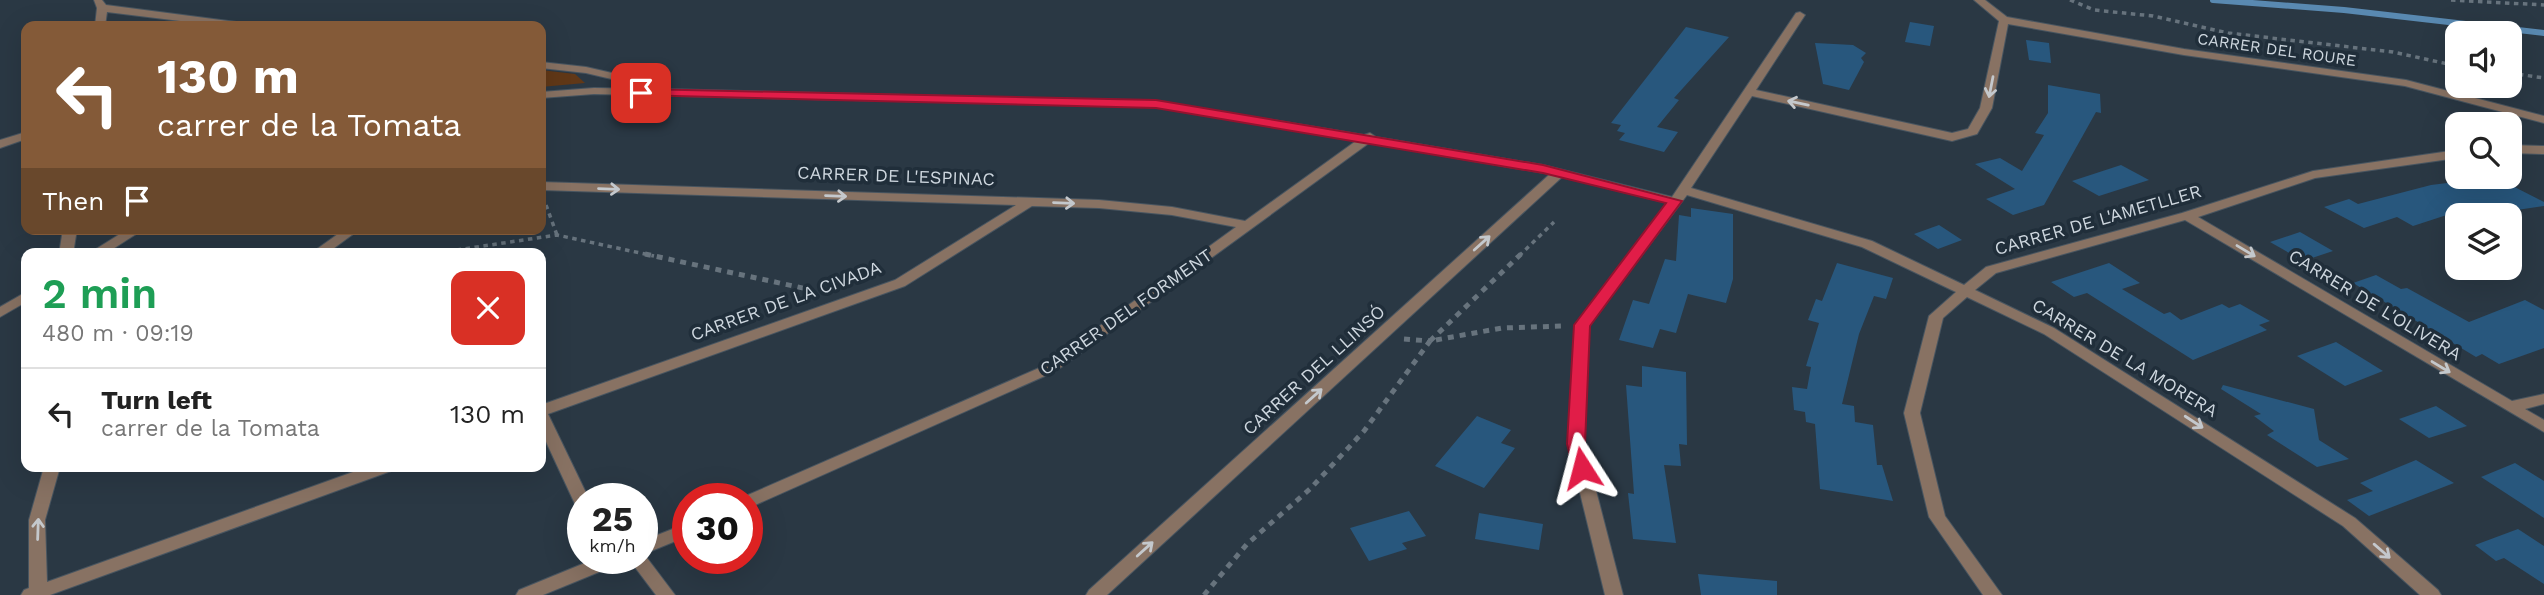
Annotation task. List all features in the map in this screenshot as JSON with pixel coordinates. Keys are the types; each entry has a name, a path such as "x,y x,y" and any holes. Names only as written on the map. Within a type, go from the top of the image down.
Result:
{"street":[{"path":"1748,92 1952,136 1973,131 1986,108 2004,20 1979,0"},
{"path":"100,4 211,21"},
{"path":"1614,595 1576,444 1582,325 1679,196 1800,15"},
{"name":"CARRER DEL ROURE","path":"2004,20 2184,52 2406,83 2544,120"},
{"path":"546,66 608,75 688,94"},
{"path":"594,91 608,75"},
{"path":"546,94 594,91 688,94"},
{"name":"CARRER DE LA MORERA","path":"688,94 1156,104 1370,137 1679,196 1867,244 2049,331 2337,515 2432,595"},
{"path":"0,144 21,137"},
{"name":"CARRER DEL FORMENT","path":"763,495 1051,368 1370,137"},
{"path":"2522,149 2544,150"},
{"name":"CARRER DE L'AMETLLER","path":"1993,595 1937,517 1912,414 1936,316 1991,270 2187,216 2312,175 2445,156"},
{"name":"CARRER DEL LLINSÓ","path":"1095,595 1559,173"},
{"name":"CARRER DE L'ESPINAC","path":"546,186 1031,201 1171,211 1249,226"},
{"name":"CARRER DE LA CIVADA","path":"546,411 900,283 1031,201"},
{"name":"CARRER DE L'OLIVERA","path":"2187,216 2544,427"},
{"path":"105,248 128,235"},
{"path":"326,248 345,235"},
{"path":"0,313 21,299"},
{"path":"2510,407 2544,399"},
{"path":"546,424 573,483"},
{"path":"51,472 37,520 34,594 371,472"},
{"path":"525,595 576,574"},
{"path":"650,574 666,595"}],"path":[{"path":"2070,0 2094,10 2153,16 2228,33 2393,52 2445,63"},
{"path":"2451,0 2544,5"},
{"path":"2522,75 2544,78"},
{"path":"546,205 557,235"},
{"path":"1204,595 1247,544 1310,489 1364,431 1430,341 1554,222"},
{"path":"470,248 557,235 812,290"},
{"path":"1430,341 1502,328 1582,325"}],"shaded area":[{"path":"546,71 575,74 585,83 546,87"}],"building":[{"path":"1910,22 1934,26 1930,46 1905,42"},
{"path":"1686,27 1729,37 1674,98 1679,100 1657,127 1678,132 1664,152 1619,140 1625,133 1617,131 1621,125 1611,123"},
{"path":"2026,40 2049,43 2051,63 2029,60"},
{"path":"1815,43 1853,45 1866,53 1861,58 1864,62 1849,90 1823,84"},
{"path":"2048,85 2100,94 2101,113 2096,112 2044,205 2013,215 1986,199 2015,189 1975,164 2000,158 2022,171 2044,135 2035,133 2048,113"},
{"path":"2121,165 2149,180 2099,196 2072,181"},
{"path":"2445,183 2445,189 2519,189 2544,202 2544,206 2522,209 2522,203 2445,203 2445,216 2413,226 2397,217 2364,228 2324,207 2349,199 2358,204"},
{"path":"1691,208 1733,214 1733,279 1726,303 1688,294 1676,333 1660,329 1653,348 1619,340 1633,300 1649,304 1665,259 1676,261 1679,215 1691,217"},
{"path":"1939,225 1962,240 1938,249 1914,234"},
{"path":"2300,232 2333,251 2303,261 2270,242"},
{"path":"1837,263 1893,278 1886,299 1874,296 1859,334 1842,404 1854,406 1855,422 1873,425 1877,465 1882,465 1893,501 1820,489 1815,424 1806,422 1805,412 1794,410 1792,387 1807,389 1811,367 1806,366 1819,323 1808,320 1816,299 1822,301"},
{"path":"2109,263 2140,283 2122,289 2164,314 2170,312 2181,320 2222,304 2229,308 2240,304 2270,321 2259,325 2267,330 2193,360 2087,293 2074,297 2051,282"},
{"path":"2376,275 2401,289 2407,288 2469,322 2525,300 2544,310 2544,348 2499,364 2482,354 2476,357 2353,283"},
{"path":"2336,342 2383,371 2345,386 2297,356"},
{"path":"1642,366 1686,372 1687,445 1679,444 1681,466 1664,465 1676,543 1633,539 1628,493 1634,494 1626,385 1642,387"},
{"path":"2223,385 2314,409 2319,440 2349,459 2317,467 2267,435 2274,431 2254,416 2261,414 2221,389"},
{"path":"2436,406 2467,426 2429,438 2399,419"},
{"path":"1477,416 1511,430 1501,443 1515,448 1484,488 1435,466"},
{"path":"2416,460 2454,483 2369,516 2347,500 2373,491 2360,483"},
{"path":"2515,463 2544,481 2544,518 2481,477"},
{"path":"1409,511 1426,536 1402,543 1407,549 1369,561 1350,528"},
{"path":"1479,513 1543,524 1539,550 1475,539"},
{"path":"2518,529 2544,546 2544,584 2504,558 2496,561 2475,545"},
{"path":"1698,574 1777,581 1777,595 1701,595"}],"waterway":[{"path":"2213,0 2344,10 2544,33"}],"route":[{"path":"641,93 1156,104 1370,137 1543,169 1675,201 1582,325 1576,444 1582,468"}]}
